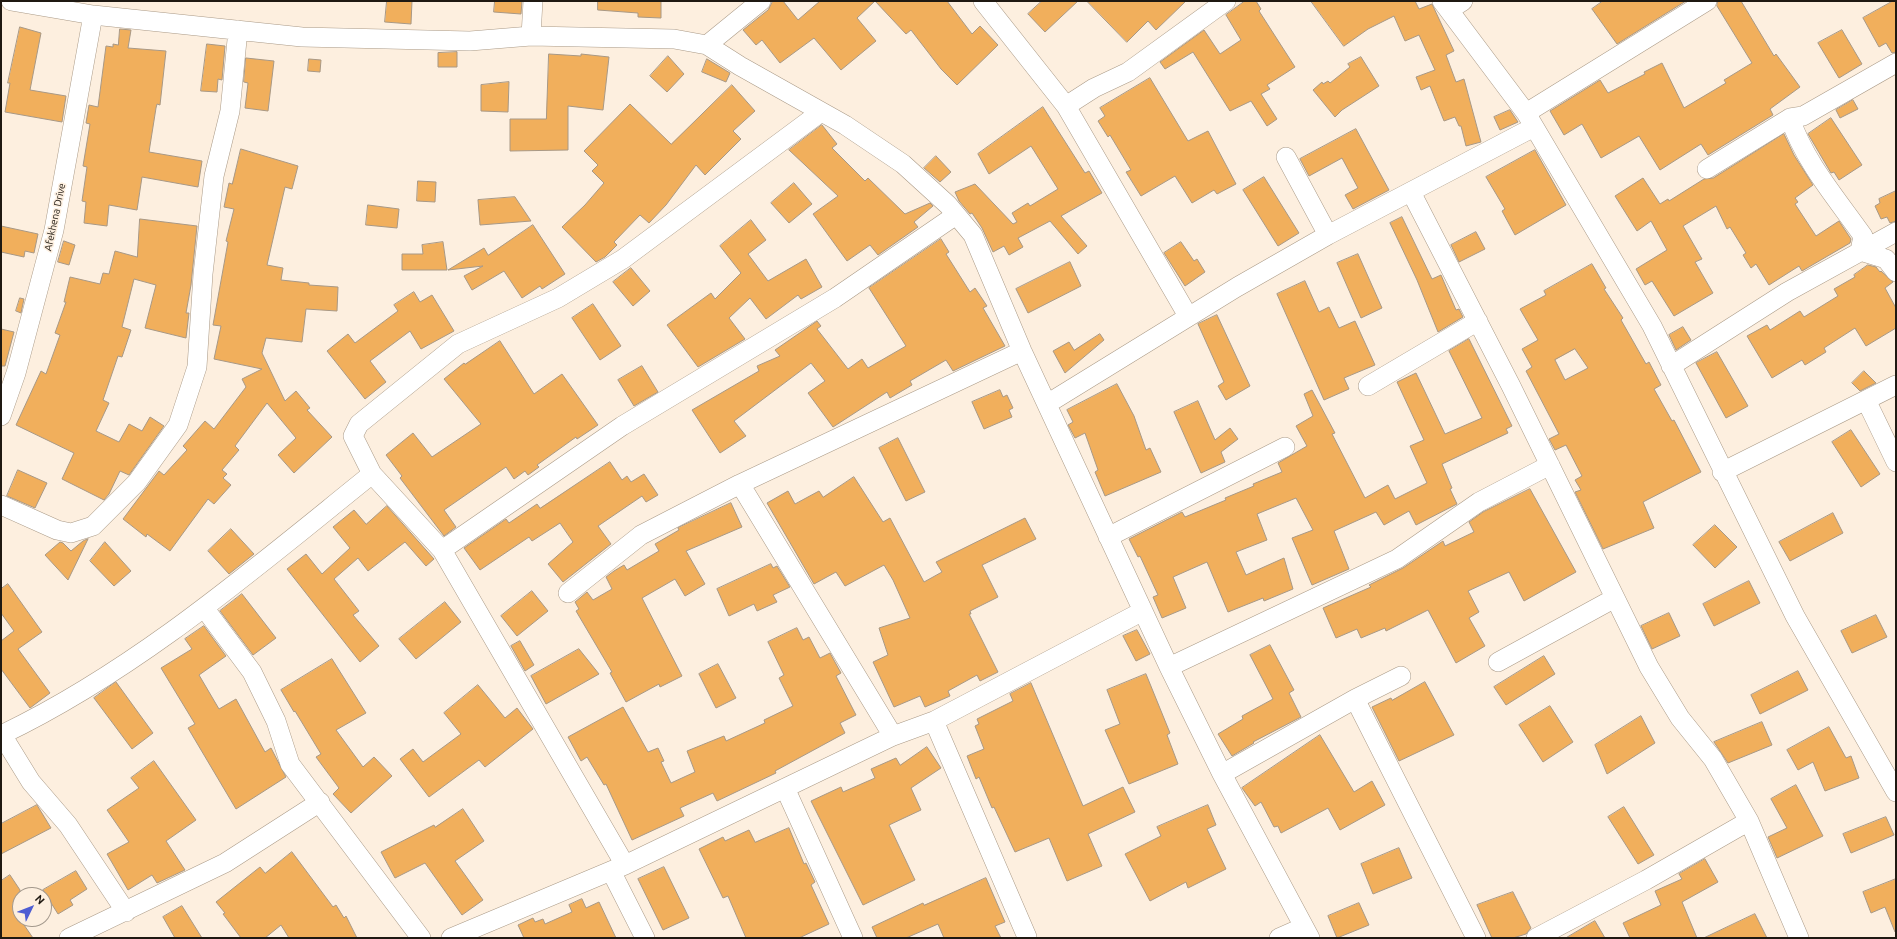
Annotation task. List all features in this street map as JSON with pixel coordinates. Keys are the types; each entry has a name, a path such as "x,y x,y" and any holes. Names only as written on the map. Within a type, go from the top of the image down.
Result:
{"street":[{"path":"11,1 93,15 302,37 407,41 470,41 531,36 674,39 707,45 740,66 880,147 903,164 948,205 973,235 1022,351 1169,667 1222,774 1307,933 1279,938"},
{"path":"531,36 533,1"},
{"path":"707,45 761,1"},
{"path":"983,1 1066,106 1188,316"},
{"path":"1066,106 1094,88 1128,72 1226,1"},
{"path":"1047,404 1188,316 1328,235 1411,192 1530,120 1707,1"},
{"path":"1451,4 1530,120 1652,326 1722,472 1794,616 1896,792"},
{"name":"Afekhena Drive","path":"1,416 16,373 54,230 93,15"},
{"path":"1,505 57,530 71,533 93,526 137,482 178,425 197,367 203,274 214,176 230,111 238,30"},
{"path":"1707,169 1790,118 1803,116 1896,63"},
{"path":"644,938 618,868 442,550 372,474 353,436 359,424 458,344 558,298 623,259 821,112"},
{"path":"1790,118 1795,133 1824,181 1863,236 1860,251"},
{"path":"1286,157 1328,235"},
{"path":"1411,192 1478,321 1649,667 1680,718 1713,760 1748,821 1799,938"},
{"path":"442,550 622,426 835,298 956,215"},
{"path":"1671,366 1787,292 1896,232"},
{"path":"1860,251 1886,259 1896,272"},
{"path":"1368,386 1478,321"},
{"path":"568,593 641,536 740,484 1022,351"},
{"path":"1722,472 1896,385"},
{"path":"1866,400 1896,462"},
{"path":"1108,537 1286,447"},
{"path":"1169,667 1397,559 1479,502 1550,465"},
{"path":"126,912 68,825 31,782 2,735 76,696 205,608 372,474"},
{"path":"740,484 893,736"},
{"path":"1498,662 1615,598"},
{"path":"205,608 252,672 276,721 290,764 421,938"},
{"path":"460,937 618,868 893,736 934,721 1143,612"},
{"path":"1222,774 1401,676"},
{"path":"1355,700 1476,938"},
{"path":"934,721 1027,937"},
{"path":"785,788 853,938"},
{"path":"69,938 226,863 320,802"},
{"path":"1536,938 1639,884 1748,821"}],"building":[{"path":"387,1 412,1 411,24 385,22"},
{"path":"495,1 522,1 521,14 494,12"},
{"path":"598,1 661,1 661,18 638,17 638,13 598,10"},
{"path":"773,1 783,1 798,20 820,1 875,1 857,18 876,41 841,70 814,38 780,63 762,40 756,45 743,30 768,10"},
{"path":"875,1 947,1 972,34 980,26 998,45 957,85 941,69 911,30 906,34"},
{"path":"1042,1 1078,1 1045,32 1028,14"},
{"path":"1087,1 1186,1 1156,30 1148,21 1127,42"},
{"path":"1245,1 1256,1 1261,9 1259,11 1295,67 1267,85 1270,89 1261,94 1277,119 1267,126 1251,101 1230,111 1193,52 1165,69 1160,62 1204,30 1220,54 1241,40 1226,15"},
{"path":"1311,1 1415,1 1419,9 1432,4 1454,51 1446,55 1456,82 1464,79 1481,142 1466,146 1461,126 1459,126 1455,117 1444,121 1430,86 1421,90 1416,77 1435,70 1419,35 1405,41 1394,16 1368,29 1344,46"},
{"path":"1603,1 1686,1 1617,44 1592,9"},
{"path":"1718,1 1741,1 1774,56 1776,54 1800,87 1770,109 1773,115 1708,155 1701,144 1660,170 1639,136 1601,158 1582,124 1564,135 1550,111 1600,80 1608,93 1645,74 1644,72 1662,63 1684,108 1726,83 1724,80 1752,63 1717,6"},
{"path":"1893,1 1896,1 1896,52 1892,53 1886,43 1879,47 1863,18"},
{"path":"20,27 41,33 30,90 66,96 62,122 5,112 10,83 8,83"},
{"path":"120,29 131,30 128,48 166,51 160,105 157,104 156,108 149,152 202,161 198,187 142,177 137,210 109,205 107,226 84,223 86,202 82,201 87,167 83,166 90,124 86,123 89,105 98,107 106,46 113,47 113,44 118,45"},
{"path":"1842,30 1862,64 1839,78 1818,43"},
{"path":"207,44 225,46 222,80 218,79 217,92 201,91"},
{"path":"457,52 457,67 438,67 438,53"},
{"path":"549,54 581,56 581,54 609,57 603,110 568,106 568,150 510,151 510,119 546,119"},
{"path":"668,56 684,74 667,92 650,76"},
{"path":"1361,57 1379,86 1342,110 1335,117 1313,90 1322,82 1323,84 1328,81 1330,83 1350,67 1348,64"},
{"path":"246,58 274,61 268,111 245,108 248,83 244,82"},
{"path":"309,59 321,60 320,72 308,71"},
{"path":"707,59 730,73 726,82 702,72"},
{"path":"1150,78 1188,141 1208,131 1236,184 1217,194 1214,190 1192,203 1175,176 1141,196 1126,172 1131,170 1110,135 1108,137 1098,121 1105,116 1100,108"},
{"path":"509,82 508,112 481,111 481,85"},
{"path":"732,85 755,111 733,131 741,139 705,175 696,165 666,205 649,223 640,215 614,242 617,245 605,257 596,262 562,227 585,205 604,183 592,171 598,165 584,151 630,104 671,144"},
{"path":"1853,100 1858,109 1840,118 1836,110"},
{"path":"1043,107 1085,173 1089,171 1102,193 1061,216 1087,246 1078,254 1050,221 1018,238 1023,247 1009,255 1004,246 993,252 982,228 972,213 970,214 959,201 955,192 975,184 1013,224 1017,222 1012,213 1028,203 1030,206 1058,189 1031,146 989,174 978,154"},
{"path":"1510,110 1518,122 1500,130 1494,117"},
{"path":"1831,118 1862,165 1839,180 1834,172 1831,173 1808,134"},
{"path":"822,125 837,144 832,148 865,181 868,178 905,214 930,203 933,206 914,222 918,227 878,255 870,245 847,261 813,214 838,196 789,150"},
{"path":"1356,129 1389,190 1353,209 1345,195 1358,188 1342,158 1309,176 1300,159"},
{"path":"1784,134 1794,155 1813,185 1795,198 1798,202 1795,204 1816,236 1839,221 1851,239 1850,243 1802,271 1799,266 1769,285 1756,264 1751,268 1743,255 1746,253 1730,227 1727,229 1716,206 1683,226 1702,259 1695,262 1713,293 1674,316 1652,281 1645,285 1636,269 1667,250 1651,221 1637,231 1615,196 1643,178 1660,204 1668,199 1669,201 1704,179 1713,178"},
{"path":"241,149 298,166 292,189 285,187 267,265 283,268 281,280 309,283 309,285 338,287 337,311 306,309 302,342 266,338 262,353 285,401 296,391 310,408 307,410 332,437 294,473 278,455 296,438 267,403 235,446 239,450 222,470 227,474 223,478 231,485 214,504 208,499 170,551 147,534 146,537 123,519 159,471 164,475 187,450 183,446 205,421 214,429 246,387 242,379 262,369 214,359 221,326 213,325 228,242 226,241 234,209 224,207 229,183 232,184"},
{"path":"1535,150 1566,205 1515,235 1502,211 1505,209 1486,177"},
{"path":"936,156 951,172 940,182 924,168"},
{"path":"1264,177 1299,233 1278,246 1243,190"},
{"path":"418,181 436,182 435,202 417,201"},
{"path":"794,183 812,204 789,223 771,203"},
{"path":"1896,191 1896,221 1890,223 1887,217 1881,219 1875,206 1880,203 1879,199"},
{"path":"515,197 531,221 480,225 478,200"},
{"path":"368,205 399,209 397,228 366,225"},
{"path":"1402,217 1432,279 1441,275 1456,310 1459,309 1463,317 1438,332 1417,280 1390,223"},
{"path":"140,219 197,226 191,285 186,313 189,313 186,338 145,328 156,285 134,279 122,327 131,330 122,357 118,356 103,400 109,403 96,431 119,442 129,424 142,431 150,417 164,426 129,475 120,471 109,494 104,500 62,479 74,453 16,425 41,371 46,374 60,335 55,333 66,302 64,302 70,277 100,284 103,273 109,274 115,251 137,257"},
{"path":"751,220 766,240 748,254 768,281 806,259 822,287 801,299 798,295 766,319 750,298 729,318 745,339 698,367 667,325 711,293 715,299 741,273 720,246"},
{"path":"533,225 565,274 542,289 540,286 522,298 504,271 472,290 464,276 483,266 448,270 484,248 488,255"},
{"path":"1,226 38,234 34,253 25,251 24,257 1,252"},
{"path":"1476,232 1485,249 1459,262 1451,245"},
{"path":"941,239 949,252 946,254 970,292 975,288 987,306 983,308 1005,346 953,371 946,360 910,381 912,385 890,398 887,392 833,427 808,393 825,381 811,363 734,421 746,436 720,453 692,410 759,371 757,366 780,356 775,350 817,321 821,326 817,329 848,369 862,359 868,368 906,346 869,288"},
{"path":"64,241 75,245 69,265 58,262"},
{"path":"443,242 447,270 402,270 402,254 423,254 422,245"},
{"path":"1181,242 1194,261 1197,259 1205,272 1185,286 1164,253"},
{"path":"1358,254 1382,308 1361,318 1337,263"},
{"path":"1070,262 1081,286 1028,313 1016,289"},
{"path":"1592,264 1606,288 1604,289 1623,318 1621,320 1646,364 1649,362 1661,385 1654,389 1672,421 1674,420 1701,472 1643,502 1654,528 1603,549 1575,492 1581,490 1575,480 1582,476 1566,445 1555,450 1549,439 1559,434 1526,371 1532,367 1522,349 1538,340 1520,309 1546,295 1544,291","holes":["1575,349 1588,368 1565,380 1555,360"]},
{"path":"1868,265 1876,267 1893,282 1885,288 1896,308 1896,328 1866,346 1855,328 1824,348 1826,352 1805,365 1802,360 1772,378 1747,336 1767,325 1770,330 1800,311 1804,317 1838,296 1834,289 1855,277 1854,275"},
{"path":"631,268 650,291 633,306 613,282"},
{"path":"1305,281 1319,312 1329,307 1339,328 1355,321 1375,365 1344,378 1349,389 1324,400 1277,294"},
{"path":"414,292 420,302 432,295 454,331 421,349 410,331 370,361 386,382 365,399 327,351 348,334 355,343 398,311 394,305"},
{"path":"20,298 24,299 21,313 16,311"},
{"path":"593,304 621,346 600,360 572,318"},
{"path":"1217,315 1250,386 1226,400 1218,386 1224,382 1198,324"},
{"path":"1683,327 1691,340 1676,350 1669,335"},
{"path":"1,329 14,332 5,366 1,366"},
{"path":"1100,334 1104,340 1065,373 1053,351 1069,342 1074,350"},
{"path":"1469,339 1512,426 1506,429 1508,433 1442,464 1452,488 1450,489 1457,504 1416,525 1409,511 1384,525 1376,512 1334,531 1349,569 1312,585 1292,538 1313,530 1296,498 1257,514 1267,540 1236,552 1246,575 1284,558 1293,589 1264,601 1263,598 1228,612 1207,562 1173,577 1186,608 1162,618 1153,597 1158,595 1140,556 1138,557 1129,539 1182,512 1185,517 1226,500 1225,498 1254,486 1253,484 1282,472 1278,463 1307,446 1296,426 1313,416 1304,394 1312,390 1335,433 1332,434 1365,498 1388,485 1395,499 1427,483 1410,446 1424,440 1397,382 1416,373 1445,434 1482,418 1449,351"},
{"path":"500,341 534,394 562,374 598,425 577,439 576,437 537,465 539,467 528,475 525,471 514,479 506,467 444,510 456,527 444,536 400,478 402,476 386,455 413,433 432,457 481,424 444,379 464,363 465,364"},
{"path":"1717,352 1748,406 1726,418 1696,363"},
{"path":"642,366 658,392 634,406 618,380"},
{"path":"1864,371 1876,383 1860,391 1852,383"},
{"path":"1117,384 1134,416 1146,450 1150,448 1161,472 1105,496 1095,472 1098,470 1085,433 1075,438 1068,425 1073,422 1067,410"},
{"path":"1000,390 1003,397 1007,395 1013,408 1009,410 1012,417 984,429 972,402"},
{"path":"1198,401 1215,440 1230,428 1238,439 1221,452 1225,462 1201,473 1174,412"},
{"path":"1851,430 1880,474 1861,487 1832,442"},
{"path":"898,438 925,492 906,501 879,448"},
{"path":"610,462 622,480 627,476 631,482 644,474 658,495 646,502 642,496 598,526 611,544 563,582 548,564 573,542 560,523 532,541 529,537 480,570 464,548 506,519 509,523 537,504 540,508"},
{"path":"18,470 47,483 35,508 7,496"},
{"path":"854,477 883,522 890,518 924,582 942,572 936,562 1025,518 1036,539 982,565 998,597 970,611 971,614 969,614 998,672 980,681 977,675 948,691 950,696 925,707 920,696 894,707 873,662 888,655 879,628 910,618 893,580 884,565 845,586 836,572 814,584 767,503 788,491 795,504 819,491 823,497"},
{"path":"1530,489 1576,572 1524,601 1509,572 1468,591 1479,612 1469,618 1485,646 1456,663 1428,610 1386,631 1385,628 1361,638 1357,629 1336,638 1323,608 1371,587 1369,585 1403,568 1443,541 1445,546 1474,532 1469,522 1483,512"},
{"path":"731,503 742,527 686,551 705,584 685,596 675,579 642,598 682,676 660,687 659,684 626,702 610,673 612,672 576,611 579,609 575,602 587,592 593,600 612,589 606,577 614,571 624,565 627,570 659,551 655,544 679,530 678,528"},
{"path":"387,506 434,559 426,566 405,542 368,571 358,558 334,579 359,611 353,615 379,646 360,662 287,569 306,554 322,574 350,548 333,527 354,510 366,524"},
{"path":"1833,513 1843,533 1790,561 1779,542"},
{"path":"1715,525 1737,547 1715,568 1693,545"},
{"path":"231,529 254,554 229,574 208,551"},
{"path":"88,539 68,580 45,555 60,542 71,551 83,541"},
{"path":"105,542 131,571 114,586 90,561"},
{"path":"771,564 773,568 777,566 790,587 773,595 777,602 757,611 754,604 729,616 717,589"},
{"path":"1749,581 1760,603 1714,626 1703,604"},
{"path":"8,584 42,632 18,649 50,693 30,708 1,669 1,641 14,631 1,613 1,589"},
{"path":"532,591 548,611 517,636 501,616"},
{"path":"242,594 276,638 253,655 220,611"},
{"path":"445,602 461,622 416,659 399,639"},
{"path":"1669,613 1680,636 1652,649 1641,626"},
{"path":"1876,615 1887,637 1852,653 1841,631"},
{"path":"204,626 226,656 199,675 219,709 236,699 265,752 271,748 286,777 236,809 188,728 195,724 161,668 192,649 185,639"},
{"path":"797,628 803,640 809,637 820,658 830,653 841,673 836,676 856,715 840,723 845,733 775,771 776,773 717,801 713,793 680,808 684,816 632,840 606,784 604,785 587,757 581,761 568,737 623,707 648,752 658,748 664,761 661,762 671,783 695,772 687,751 724,736 726,741 765,723 764,720 793,706 779,678 784,675 768,642"},
{"path":"1137,630 1150,654 1136,661 1123,636"},
{"path":"520,641 534,665 525,671 511,646"},
{"path":"1270,645 1294,690 1289,693 1301,717 1253,742 1254,743 1232,756 1218,734 1243,719 1242,716 1273,699 1250,655"},
{"path":"579,649 599,674 546,704 531,676"},
{"path":"1544,656 1555,674 1506,705 1494,687"},
{"path":"332,659 366,713 336,730 363,767 374,757 392,776 351,813 333,794 339,788 316,757 321,754 281,690"},
{"path":"718,664 736,698 716,708 699,674"},
{"path":"1798,671 1808,690 1760,714 1751,695"},
{"path":"1146,674 1170,733 1167,735 1178,764 1129,784 1105,730 1120,724 1107,690"},
{"path":"116,682 153,733 132,749 94,698"},
{"path":"1425,682 1454,735 1399,761 1372,707 1391,698 1392,700"},
{"path":"1031,683 1083,806 1123,787 1135,812 1088,834 1102,866 1067,881 1049,838 1015,852 994,807 992,808 979,777 976,779 967,756 984,749 975,726 979,724 977,719 1013,701 1010,694"},
{"path":"478,685 505,718 517,708 533,729 485,767 479,760 429,797 400,759 413,749 423,762 461,734 444,713"},
{"path":"1550,706 1573,742 1543,762 1519,725"},
{"path":"1641,716 1655,743 1607,774 1595,745"},
{"path":"1762,722 1772,745 1728,763 1714,742"},
{"path":"1829,727 1846,758 1851,756 1859,778 1825,791 1813,762 1798,770 1787,750"},
{"path":"1320,735 1354,792 1372,781 1385,805 1340,830 1328,808 1281,833 1278,826 1274,827 1261,802 1255,806 1242,788"},
{"path":"927,747 941,768 911,788 921,810 889,825 915,880 863,905 811,801 841,787 843,792 875,778 871,769 896,758 900,765"},
{"path":"154,761 196,820 166,841 185,870 157,883 152,875 128,890 107,854 129,842 107,810 139,788 131,778"},
{"path":"1796,785 1823,836 1777,858 1768,837 1787,828 1771,799"},
{"path":"37,805 51,828 1,854 1,824"},
{"path":"1208,805 1216,825 1207,829 1226,869 1188,888 1186,882 1150,901 1125,854 1161,836 1157,827"},
{"path":"1624,807 1654,855 1638,864 1608,817"},
{"path":"463,809 484,841 455,861 483,900 462,915 425,863 395,878 381,852 434,825 435,827"},
{"path":"1886,817 1894,835 1851,853 1843,834"},
{"path":"789,828 804,864 806,863 815,882 811,885 829,924 799,938 746,938 728,896 723,898 699,849 723,837 725,841 749,830 755,842"},
{"path":"1399,848 1412,878 1373,894 1361,864"},
{"path":"292,852 333,907 336,905 344,918 346,916 357,938 289,938 281,925 265,938 241,938 216,902 260,867 265,873"},
{"path":"1705,859 1718,882 1682,902 1697,938 1630,938 1623,923 1661,905 1655,891 1682,879 1679,874"},
{"path":"664,867 689,918 663,930 638,879"},
{"path":"76,871 87,889 70,900 73,905 58,914 52,904 52,887 48,887"},
{"path":"10,875 18,887 12,887 12,927 25,927 33,938 1,938 1,881"},
{"path":"986,878 1005,922 995,926 1001,938 944,938 938,924 906,938 877,938 872,927 923,903 924,905"},
{"path":"1896,879 1895,932 1885,907 1871,913 1863,892"},
{"path":"1513,892 1531,928 1526,934 1513,938 1492,938 1477,905"},
{"path":"582,899 586,908 599,902 616,938 524,938 518,925 533,918 535,922 543,919 545,924 572,912 569,905"},
{"path":"1359,903 1369,925 1337,938 1328,916"},
{"path":"182,906 202,938 175,938 163,917"},
{"path":"1755,914 1767,938 1704,938"},
{"path":"1595,921 1605,938 1566,938"}]}
